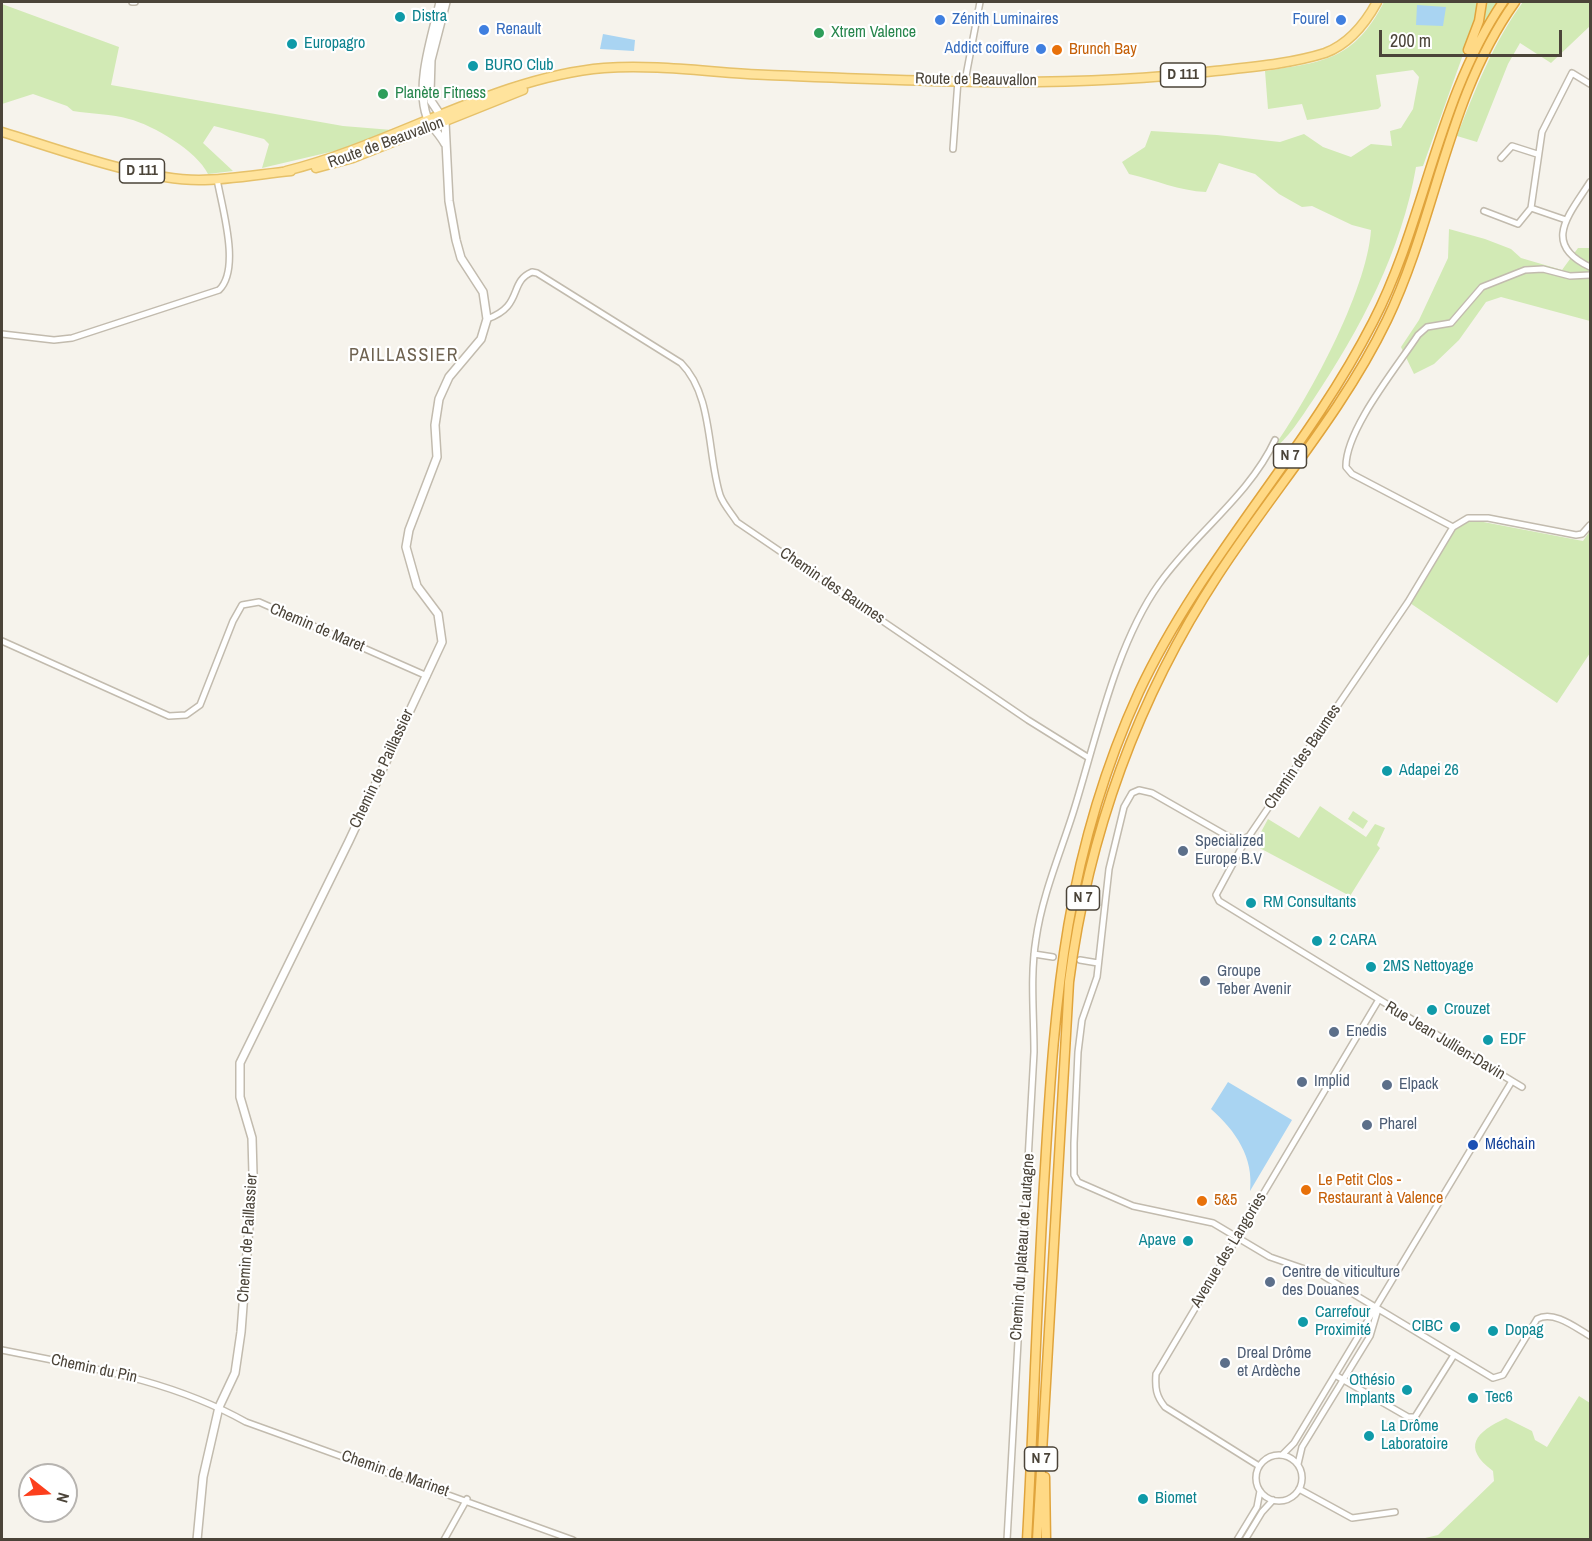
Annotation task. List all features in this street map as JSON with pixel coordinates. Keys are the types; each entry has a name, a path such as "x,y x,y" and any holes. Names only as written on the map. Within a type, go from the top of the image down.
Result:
{"highway":[{"name":"N 7","path":"1027,1539 1044,1180 1055,1010 1068,915 1094,810 1128,718 1175,623 1225,545 1326,405 1375,319 1405,246 1457,77 1476,33 1482,2"},
{"name":"N 7","path":"1445,118 1477,45 1503,2"},
{"name":"N 7","path":"1037,1539 1069,982 1084,892 1112,791 1149,697 1184,631 1219,573 1331,417 1387,319 1416,249 1467,90 1503,18 1516,2"},
{"path":"1046,1378 1046,1539"},
{"path":"1022,1539 1031,1471"}],"main road":[{"name":"Route de Beauvallon","path":"2,132 147,172 186,179 217,179 286,171 323,161 431,124 550,78 588,70 628,68 779,76 961,81 1138,78 1244,68 1311,57 1332,50 1350,38 1365,21 1377,2"}],"street":[{"path":"440,2 425,72 425,111 446,146"},
{"path":"446,2 430,72 431,101 443,119 449,201 456,240 461,258 483,292 487,319"},
{"path":"953,149 961,81 980,2"},
{"path":"1484,212 1518,224 1530,208 1542,132 1572,73 1590,84"},
{"path":"1501,158 1512,146 1537,153"},
{"path":"2,334 54,340 72,338 219,290 227,282 230,262 217,179"},
{"path":"1590,182 1566,220 1561,235 1567,251 1590,267"},
{"path":"1530,208 1566,220"},
{"path":"1590,275 1570,276 1534,268 1482,287 1451,323 1427,327 1418,335 1371,404 1347,448 1346,467 1352,474 1453,527 1468,518 1488,518 1576,535 1582,534 1590,525"},
{"name":"Chemin des Baumes","path":"487,319 505,311 513,302 522,278 532,272 537,273 681,363 693,375 703,408 720,497 737,522 1028,720 1089,758"},
{"name":"Chemin de Paillassier","path":"197,1539 203,1477 219,1407 230,1387 238,1357 253,1174 252,1137 240,1097 240,1063 442,642 438,614 417,586 406,548 409,530 437,457 435,425 439,399 449,376 481,339 487,319"},
{"path":"1053,957 1034,954 1039,922 1125,647 1139,616 1158,585 1187,548 1242,490 1275,440"},
{"name":"Chemin des Baumes","path":"1250,836 1408,602 1453,527"},
{"name":"Chemin de Maret","path":"2,641 169,716 186,715 200,705 233,621 242,605 259,602 427,676"},
{"path":"1250,836 1239,841 1229,837 1152,793 1139,790 1132,793 1124,807 1109,868 1098,963 1078,1044 1074,1175 1084,1187 1109,1197 1153,1211 1213,1223 1270,1257 1322,1275 1490,1376 1500,1377 1537,1319 1542,1316 1560,1319 1590,1336"},
{"name":"Rue Jean Jullien-Davin","path":"1250,836 1218,891 1219,901 1378,1001 1512,1081 1377,1308"},
{"name":"Chemin du plateau de Lautagne","path":"1007,1539 1034,1063 1032,972 1034,954"},
{"path":"1080,960 1098,963"},
{"name":"Avenue des Langories","path":"1259,1466 1165,1407 1158,1399 1155,1387 1162,1362 1378,1001"},
{"path":"1512,1081 1522,1087"},
{"path":"1282,1455 1294,1443 1377,1308"},
{"path":"1260,1491 1273,1500 1288,1499 1299,1489 1302,1474 1298,1464 1302,1447 1370,1336 1377,1308"},
{"name":"Chemin du Pin","path":"2,1350 129,1375 219,1407"},
{"path":"1335,1375 1361,1392 1369,1392 1408,1417 1414,1417 1454,1354"},
{"name":"Chemin de Marinet","path":"219,1407 246,1422 573,1539"},
{"path":"1237,1539 1257,1507 1260,1491 1256,1479 1259,1466 1272,1455 1282,1455 1298,1464"},
{"path":"1299,1489 1352,1518 1395,1512"},
{"path":"444,1539 466,1499"},
{"path":"1245,1539 1262,1512 1273,1500"}],"green space":[{"path":"1384,2 1479,2 1478,13 1423,166 1416,167 1401,229 1377,288 1347,346 1313,400 1289,434 1270,452 1301,405 1333,346 1359,284 1371,230 1352,225 1312,206 1302,207 1279,194 1255,174 1219,163 1206,192 1129,174 1122,162 1145,147 1151,131 1280,142 1304,134 1323,147 1351,157 1371,144 1392,146 1390,131 1401,128 1413,109 1419,77 1413,70 1376,75 1381,106 1378,109 1307,120 1302,104 1268,109 1265,71 1321,61 1349,47 1373,21"},
{"path":"1485,2 1499,2 1485,22 1482,21"},
{"path":"1523,2 1590,2 1590,26 1551,63 1520,43 1508,64 1477,142 1457,136 1494,50"},
{"path":"2,4 119,47 111,85 343,126 392,130 343,149 262,168 269,144 264,139 214,126 203,143 233,171 208,174 184,148 162,133 139,122 116,116 73,111 67,106 33,94 2,104"},
{"path":"1449,229 1485,239 1511,249 1521,258 1562,270 1578,248 1590,248 1590,321 1501,297 1486,302 1459,340 1434,364 1414,374 1401,347 1419,320 1448,258"},
{"path":"1473,520 1583,541 1590,531 1590,653 1557,703 1410,603 1457,527"},
{"path":"1320,806 1366,837 1375,824 1385,828 1377,845 1380,848 1350,896 1254,845 1268,819 1299,838"},
{"path":"1353,811 1368,821 1363,829 1348,819"},
{"path":"1579,1396 1590,1403 1590,1539 1421,1539 1438,1535 1494,1481 1493,1471 1477,1455 1475,1447 1480,1435 1506,1418 1532,1431 1535,1440 1547,1447"}],"water":[{"path":"1417,5 1446,7 1443,26 1416,25"},
{"path":"603,34 635,40 634,51 600,49"},
{"path":"1228,1082 1292,1120 1250,1191 1246,1156 1228,1126 1211,1109"}],"place":[{"name":"Distra","path":"400,17"},
{"name":"Zénith Luminaires","path":"940,20"},
{"name":"Fourel","path":"1341,20"},
{"name":"Renault","path":"484,30"},
{"name":"Xtrem Valence","path":"819,33"},
{"name":"Europagro","path":"292,44"},
{"name":"Addict coiffure","path":"1041,49"},
{"name":"Brunch Bay","path":"1057,50"},
{"name":"BURO Club","path":"473,66"},
{"name":"Planète Fitness","path":"383,94"},
{"name":"Adapei 26","path":"1387,771"},
{"name":"Specialized Europe B.V","path":"1183,851"},
{"name":"RM Consultants","path":"1251,903"},
{"name":"2 CARA","path":"1317,941"},
{"name":"2MS Nettoyage","path":"1371,967"},
{"name":"Groupe Teber Avenir","path":"1205,981"},
{"name":"Crouzet","path":"1432,1010"},
{"name":"Enedis","path":"1334,1032"},
{"name":"EDF","path":"1488,1040"},
{"name":"Implid","path":"1302,1082"},
{"name":"Elpack","path":"1387,1085"},
{"name":"Pharel","path":"1367,1125"},
{"name":"Méchain","path":"1473,1145"},
{"name":"Le Petit Clos - Restaurant à Valence","path":"1306,1190"},
{"name":"5&5","path":"1202,1201"},
{"name":"Apave","path":"1188,1241"},
{"name":"Centre de viticulture des Douanes","path":"1270,1282"},
{"name":"Carrefour Proximité","path":"1303,1322"},
{"name":"CIBC","path":"1455,1327"},
{"name":"Dopag","path":"1493,1331"},
{"name":"Dreal Drôme et Ardèche","path":"1225,1363"},
{"name":"Othésio Implants","path":"1407,1390"},
{"name":"Tec6","path":"1473,1398"},
{"name":"La Drôme Laboratoire","path":"1369,1436"},
{"name":"Biomet","path":"1143,1499"}],"district":[{"name":"PAILLASSIER","path":"404,356"}]}
